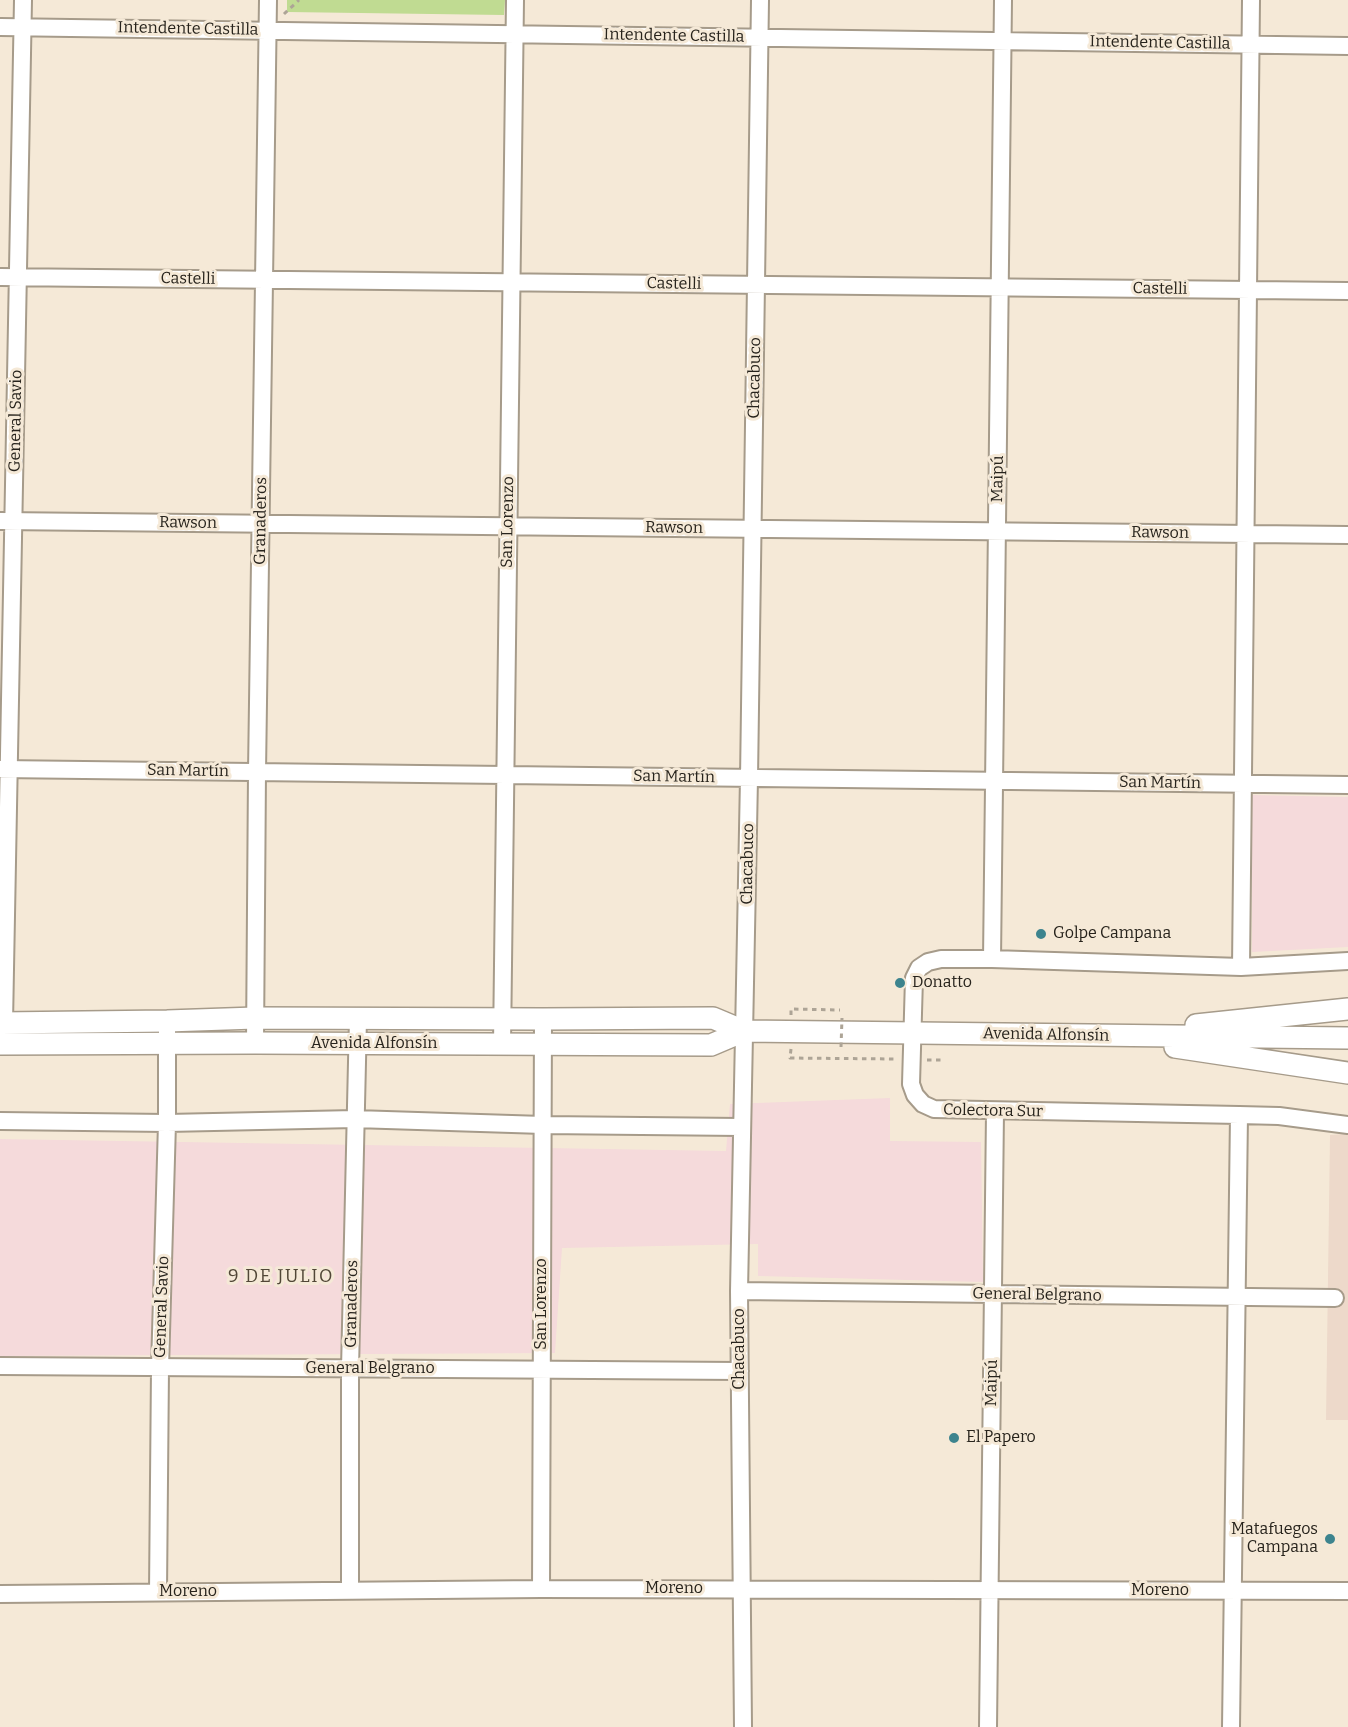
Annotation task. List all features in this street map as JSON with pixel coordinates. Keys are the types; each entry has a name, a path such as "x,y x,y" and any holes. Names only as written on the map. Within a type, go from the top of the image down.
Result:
{"main road":[{"path":"1103,1036 1348,1009"},
{"name":"Avenida Alfonsín","path":"2,1023 255,1018 713,1017 744,1031 1348,1038"},
{"name":"Avenida Alfonsín","path":"0,1044 711,1045 744,1031"},
{"path":"1103,1036 1348,1073"}],"street":[{"name":"General Savio","path":"2,1023 7,521 19,277 23,0"},
{"name":"Granaderos","path":"255,1043 268,0"},
{"name":"San Lorenzo","path":"501,1045 515,0"},
{"name":"Chacabuco","path":"743,1727 740,1371 741,1127 749,778 760,0"},
{"name":"Maipú","path":"992,959 1003,0"},
{"path":"1241,967 1251,0"},
{"name":"Intendente Castilla","path":"0,27 1348,46"},
{"name":"Castelli","path":"0,277 1348,291"},
{"name":"Rawson","path":"7,521 1348,535"},
{"name":"San Martín","path":"4,769 1348,785"},
{"name":"Colectora Sur","path":"1348,961 1241,967 941,958 919,968 914,978 911,1034 911,1084 915,1095 923,1104 934,1109 995,1112 1239,1114 1279,1116 1348,1125"},
{"name":"Granaderos","path":"350,1591 350,1369 357,1018"},
{"name":"San Lorenzo","path":"541,1589 543,1019"},
{"name":"General Savio","path":"158,1592 167,1021"},
{"name":"Maipú","path":"988,1727 995,1112"},
{"path":"1232,1727 1239,1114"},
{"path":"0,1121 167,1123 355,1119 543,1125 741,1127"},
{"name":"General Belgrano","path":"740,1291 1335,1298"},
{"name":"General Belgrano","path":"0,1366 740,1371"},
{"name":"Moreno","path":"0,1594 541,1589 1348,1591"}],"path":[{"path":"831,1050 842,1050 842,1018"},
{"path":"800,1049 790,1049 790,1058 941,1060"}],"shaded area":[{"path":"1252,795 1348,797 1348,947 1252,952"},
{"path":"890,1098 890,1141 981,1142 983,1282 758,1276 758,1244 562,1248 555,1353 0,1356 0,1139 726,1151 730,1104"},
{"path":"1330,1135 1348,1135 1348,1420 1326,1420"}],"green space":[{"path":"287,0 505,0 504,15 287,12"}],"place":[{"name":"Golpe Campana","path":"1041,934"},
{"name":"Donatto","path":"900,983"},
{"name":"El Papero","path":"954,1438"},
{"name":"Matafuegos Campana","path":"1330,1539"}],"district":[{"name":"9 DE JULIO","path":"281,1277"}]}
